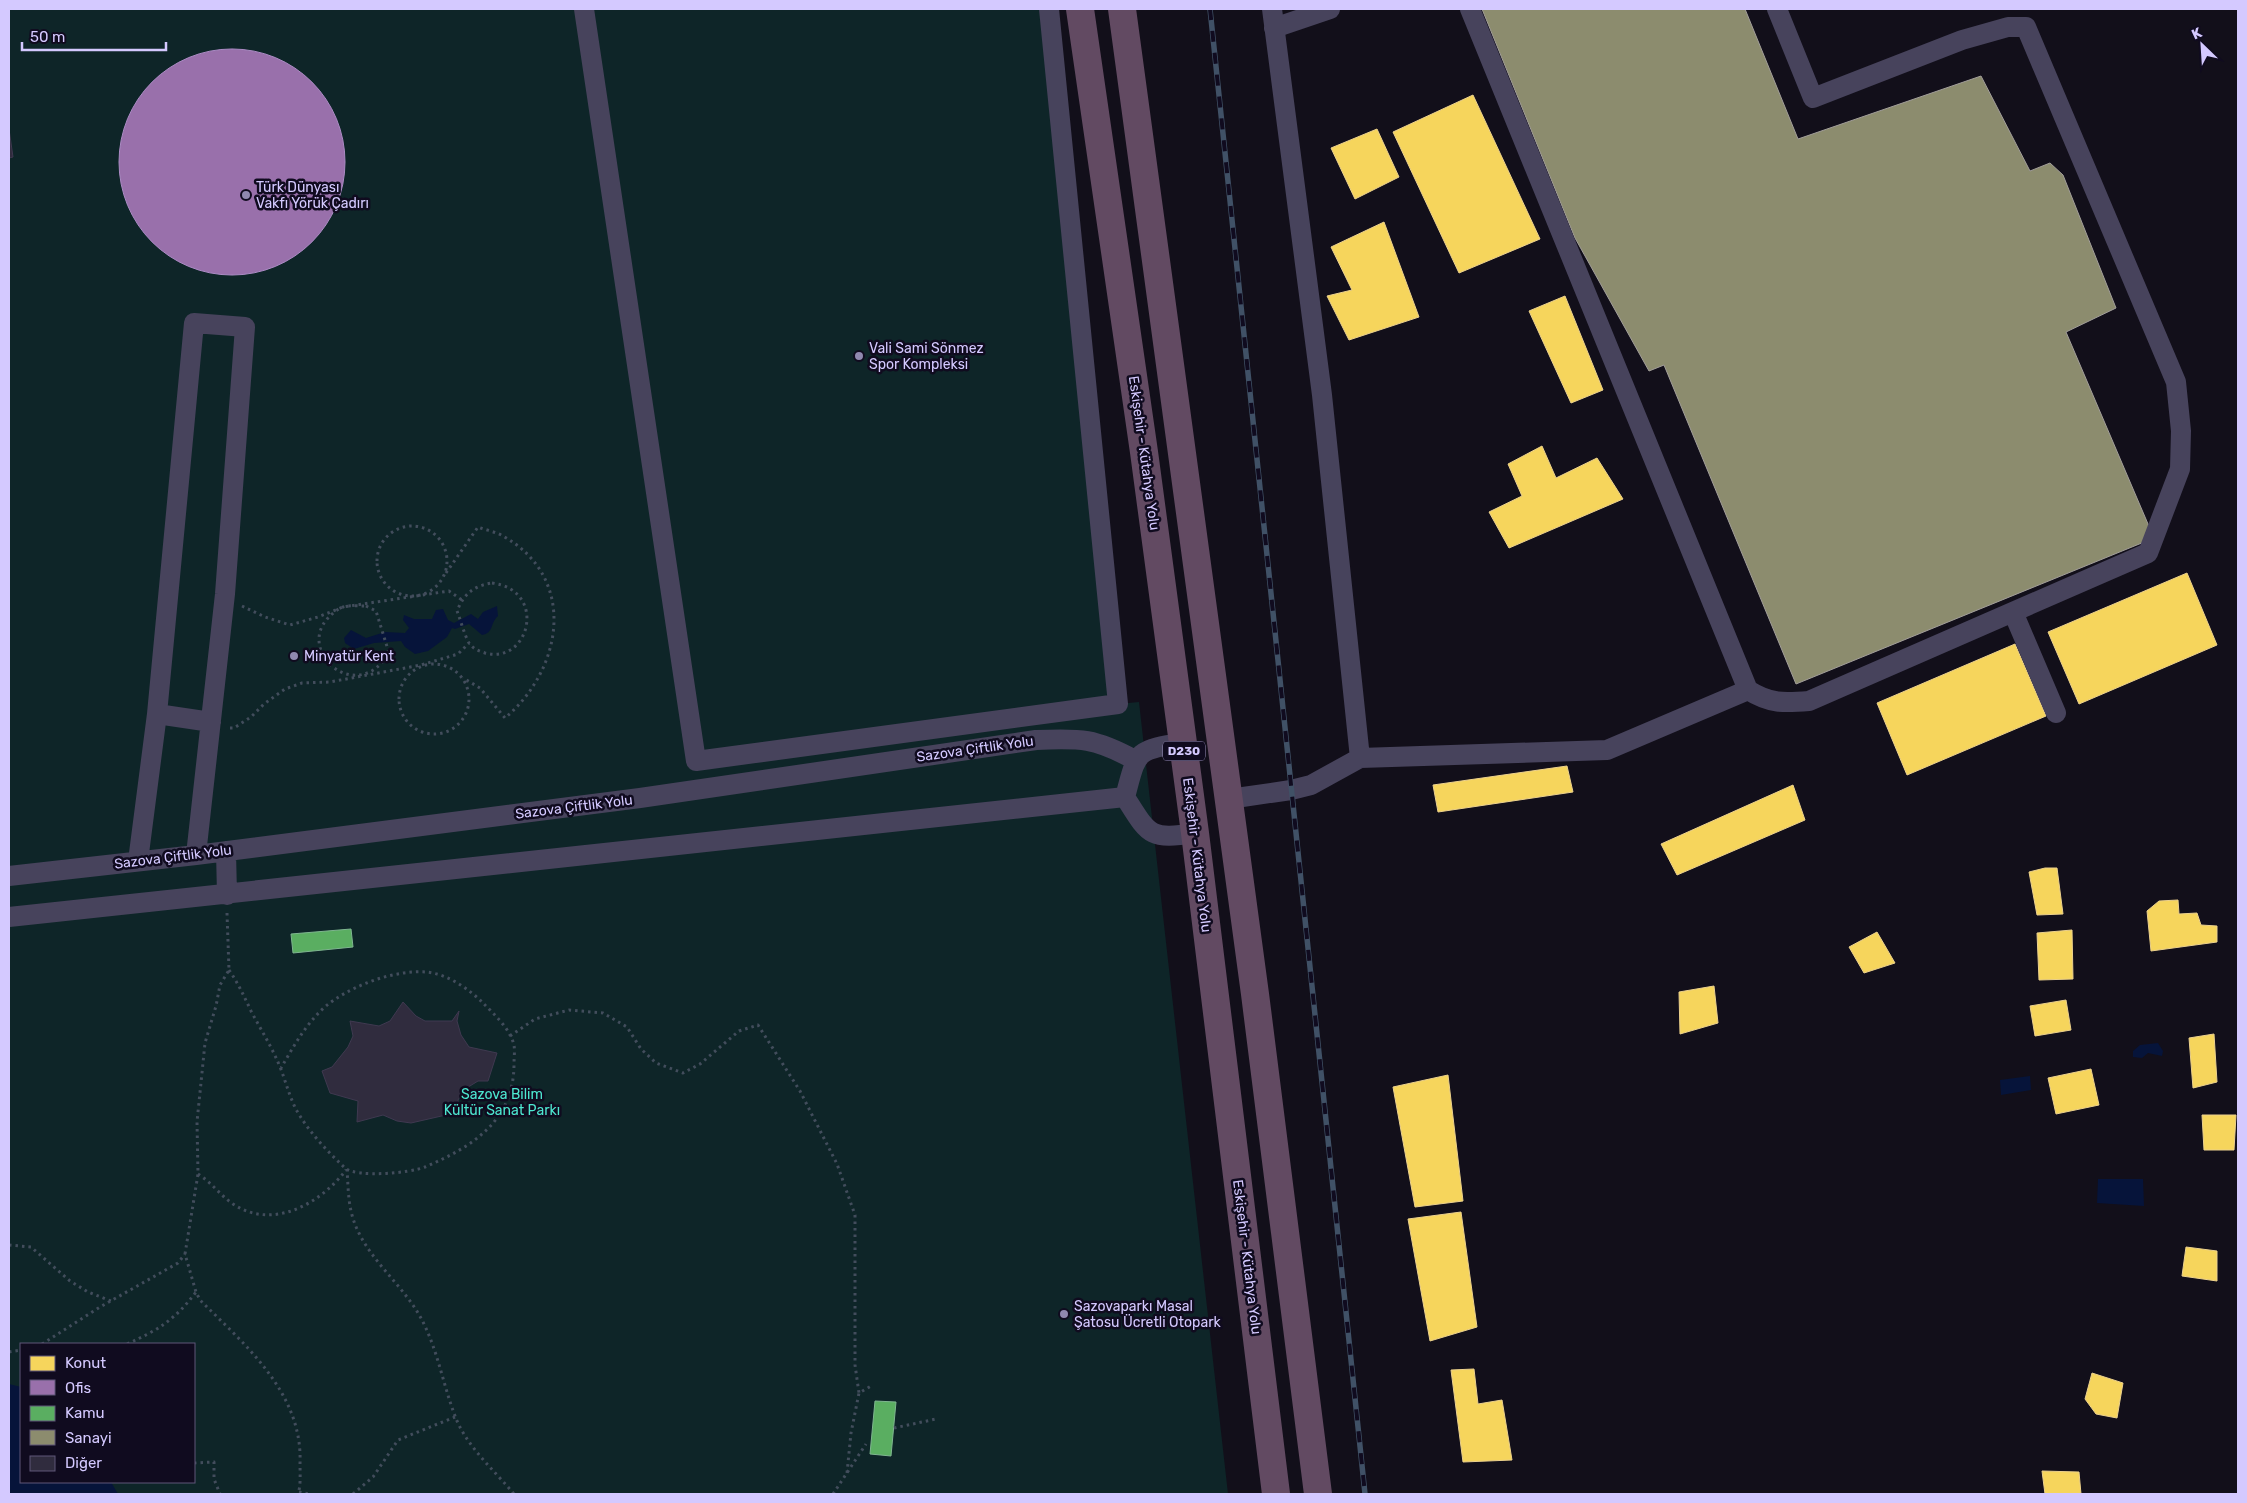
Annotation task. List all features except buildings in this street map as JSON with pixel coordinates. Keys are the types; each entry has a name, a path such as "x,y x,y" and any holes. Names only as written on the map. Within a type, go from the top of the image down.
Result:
{"highway":[{"name":"Eskişehir - Kütahya Yolu","path":"1080,9 1144,452 1182,743 1196,832 1276,1494"},
{"name":"D230","path":"1122,9 1293,1283 1318,1494"}],"street":[{"path":"584,9 696,761 1118,704 1049,9"},
{"path":"1330,9 1273,18 1322,395 1360,758"},
{"path":"1470,9 1748,690 1764,700 1784,703 1809,701 2148,553 2180,469 2181,431 2176,382 2026,27 2008,27 1962,40 1813,98 1777,9"},
{"path":"138,861 157,714 194,323 245,327 225,594 196,855"},
{"path":"2012,612 2056,713"},
{"path":"1229,799 1311,785 1360,758 1607,750 1748,690"},
{"path":"157,714 211,722"},
{"name":"Sazova Çiftlik Yolu","path":"9,876 196,855 640,798 1036,740 1078,738 1107,745 1135,760"},
{"path":"1182,743 1152,746 1135,760 1125,798 1145,828 1166,838 1196,832"},
{"path":"9,917 1125,798"},
{"path":"226,851 227,894"}],"path":[{"path":"211,722 218,727 234,728 285,688 302,683 330,682 433,663 444,665 454,670 480,688 505,718 527,697 551,652 555,631 554,610 549,590 540,572 523,550 502,535 478,528 440,583 432,591 420,596 408,596 397,593 387,586 380,576 377,565 378,553 382,542 390,533 400,528 412,526 433,532 442,540 447,551 446,573"},
{"path":"503,584 521,598 526,608 528,620 526,631 520,641 511,649 500,653 488,654 476,651 469,643 457,611 462,600 470,591 480,585 503,584"},
{"path":"225,594 265,618 290,625 343,607 449,591 462,600"},
{"path":"366,606 376,612 389,653 383,663 363,675 351,676 340,673 330,666 323,656 320,638 325,621 343,607 366,606"},
{"path":"463,678 468,688 469,700 467,711 453,729 442,733 430,734 418,731 408,724 398,703 399,691 403,680 411,671 422,665 458,654 469,643"},
{"path":"227,894 229,970 220,985 205,1043 197,1122 198,1174 185,1254 200,1300 260,1362 276,1382 291,1407 298,1432 301,1457 298,1493 309,1494"},
{"path":"229,970 240,986 281,1068 287,1092 298,1113 312,1133 347,1170 360,1174 422,1168 462,1149 481,1136 496,1121 514,1082 514,1045 497,1018 481,1001 446,976 426,972 407,973 383,978 333,1001 304,1031 281,1068"},
{"path":"510,1036 535,1019 569,1010 603,1013 627,1027 641,1049 656,1063 683,1074 700,1064 739,1031 758,1025 800,1091 825,1139 837,1164 855,1215 855,1365 859,1393 850,1433 847,1473"},
{"path":"198,1174 234,1204 248,1210 278,1215 310,1204 347,1170"},
{"path":"347,1170 350,1211 358,1231 369,1251 402,1290 423,1322 441,1368 455,1417 470,1443 514,1494"},
{"path":"9,1244 31,1247 70,1282 88,1292 111,1301"},
{"path":"44,1343 111,1301 178,1263 185,1254"},
{"path":"129,1343 165,1325 178,1314 196,1292"},
{"path":"859,1393 871,1386"},
{"path":"353,1494 373,1477 398,1440 455,1417"},
{"path":"894,1428 936,1419"},
{"path":"833,1494 854,1459 866,1444"},
{"path":"195,1463 214,1462 214,1479 220,1494"}],"green space":[{"name":"Sazova Bilim Kültür Sanat Parkı","path":"9,9 1049,9 1118,704 1139,702 1228,1494 9,1494"}],"water":[{"path":"497,606 498,616 486,634 482,635 469,624 455,629 452,628 447,637 428,651 415,654 405,647 401,641 374,643 354,649 345,643 344,638 351,630 366,638 385,632 405,633 409,628 403,620 404,615 414,619 432,619 436,610 443,609 448,620 454,623 471,614 478,619 483,612"},
{"path":"2158,1043 2163,1051 2162,1056 2148,1053 2142,1058 2133,1057 2133,1051 2140,1045"},
{"path":"2030,1076 2031,1090 2001,1095 2000,1080"},
{"path":"2098,1179 2143,1179 2144,1206 2097,1203"},
{"path":"9,1384 20,1387 20,1483 112,1483 118,1494 9,1494"}],"railway":[{"path":"1210,9 1365,1494"}],"place":[{"name":"Türk Dünyası Vakfı Yörük Çadırı","path":"246,195"},
{"name":"Vali Sami Sönmez Spor Kompleksi","path":"859,356"},
{"name":"Minyatür Kent","path":"294,656"},
{"name":"Sazovaparkı Masal Şatosu Ücretli Otopark","path":"1064,1314"}]}
